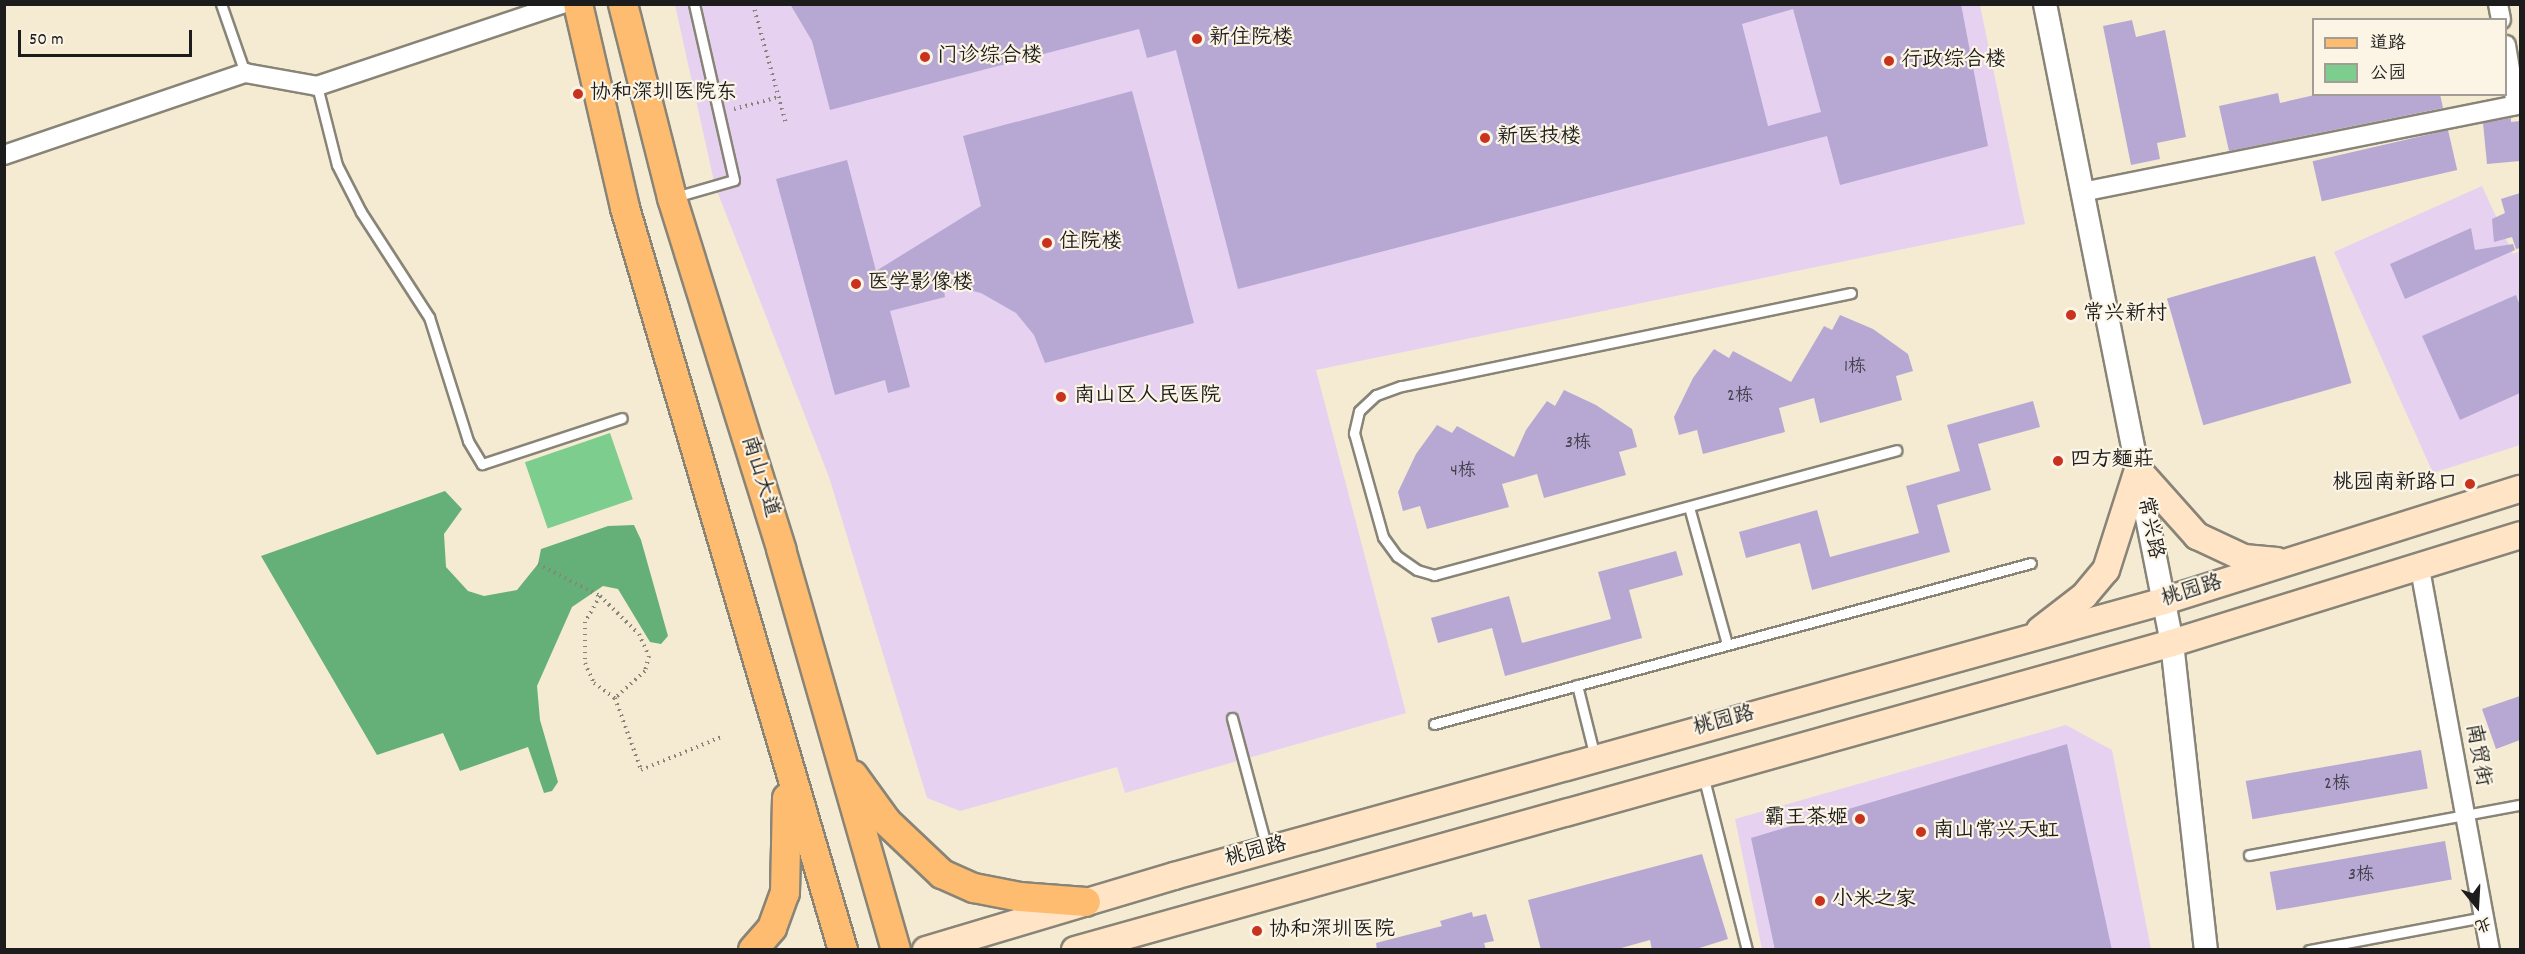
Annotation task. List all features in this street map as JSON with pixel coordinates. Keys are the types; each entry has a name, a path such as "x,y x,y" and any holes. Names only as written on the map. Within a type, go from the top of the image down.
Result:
{"main road":[{"path":"578,4 625,208 843,950"},
{"name":"南山大道","path":"622,4 672,198 781,549 896,950"},
{"path":"2138,470 2184,524 2212,545 2244,558 2297,559"},
{"path":"2029,638 2084,596 2106,570 2138,470"},
{"name":"桃园路","path":"926,950 1595,757 2164,601 2520,489"},
{"name":"桃园路","path":"1075,950 2172,643 2420,569 2520,535"},
{"path":"836,745 887,822 942,874 974,888 1020,897 1086,902"},
{"path":"753,950 772,928 785,893 788,862 786,760"}],"street":[{"path":"4,155 246,73 317,86 562,4"},
{"name":"常兴路","path":"2045,4 2172,643 2206,950"},
{"path":"2082,192 2516,105 2507,56"},
{"name":"南贸街","path":"2420,569 2490,950"}],"lane":[{"path":"222,4 246,73"},
{"path":"672,198 734,180 694,4"},
{"path":"317,86 337,165 361,212 429,317 468,441 482,464 622,418"},
{"path":"1851,293 1401,386 1376,395 1359,411 1354,433 1383,537 1397,556 1417,570 1434,575 1896,450"},
{"path":"1689,507 1727,644"},
{"path":"1434,724 2031,563"},
{"path":"1577,686 1595,757"},
{"path":"1232,718 1268,850"},
{"path":"1703,773 1747,950"},
{"path":"2249,855 2520,805"},
{"path":"2309,950 2484,917"}],"path":[{"path":"753,4 786,124"},
{"path":"719,114 779,97"},
{"path":"538,564 600,596 639,634 649,656 645,671 615,698"},
{"path":"600,596 585,622 585,663 594,683 615,698 641,770 721,737"}],"shaded area":[{"name":"南山区人民医院","path":"675,5 1980,5 2025,224 1316,370 1406,713 1125,793 1117,767 960,811 927,798 829,477 715,186"},
{"path":"2482,186 2513,254 2520,251 2520,445 2433,473 2334,252"},
{"path":"2066,725 2112,750 2151,949 1762,949 1735,819"}],"green space":[{"path":"610,433 633,499 548,528 525,462"},
{"path":"445,491 462,509 444,534 446,567 468,591 484,596 517,590 538,564 541,549 608,526 634,525 641,540 668,636 661,644 650,642 618,589 603,586 572,607 537,686 540,720 558,782 552,791 544,793 528,747 460,771 443,733 377,755 261,556"}],"building":[{"name":"新医技楼","path":"790,4 1961,4 1988,146 1840,185 1827,136 1238,289 1176,50 1147,58 1139,29 830,110 812,41","holes":["1793,9 1821,112 1768,126 1742,24"]},
{"path":"2132,20 2136,37 2165,30 2186,137 2157,143 2160,159 2131,165 2103,26"},
{"name":"住院楼","path":"1132,91 1194,323 1045,363 1034,335 1016,313 981,293 943,284 945,297 890,311 910,387 888,393 885,380 835,395 776,179 847,160 876,271 981,206 963,136"},
{"path":"2278,93 2280,103 2312,96 2440,96 2443,108 2229,151 2219,106"},
{"path":"2511,118 2511,122 2520,121 2520,161 2487,164 2483,123"},
{"path":"2448,130 2457,170 2322,201 2313,161"},
{"path":"2520,193 2520,248 2516,249 2512,237 2494,242 2492,219 2505,213 2501,199"},
{"path":"2471,228 2475,250 2513,244 2515,250 2405,299 2390,264"},
{"path":"2315,256 2351,383 2203,425 2167,298"},
{"path":"2516,295 2520,306 2520,393 2460,420 2422,336"},
{"path":"1840,315 1873,329 1908,354 1913,371 1896,376 1902,400 1820,423 1814,398 1779,408 1785,432 1703,454 1697,430 1679,435 1674,417 1693,378 1714,349 1729,358 1733,351 1791,382 1824,326 1832,330"},
{"path":"1564,390 1596,405 1632,429 1637,447 1619,452 1626,475 1544,498 1537,474 1502,484 1509,507 1427,529 1420,506 1403,511 1398,492 1416,454 1437,425 1452,433 1457,426 1514,457 1526,430 1547,401 1555,406"},
{"path":"2033,401 2040,427 1978,444 1991,490 1937,505 1950,552 1812,590 1800,543 1746,558 1739,532 1817,510 1830,557 1919,533 1906,486 1960,471 1947,425"},
{"path":"1676,551 1683,575 1629,590 1642,638 1505,676 1492,628 1438,643 1431,618 1509,596 1522,643 1611,619 1598,572"},
{"path":"2520,696 2520,740 2496,749 2482,709"},
{"path":"2067,744 2112,950 1775,950 1751,838"},
{"path":"2421,750 2428,788 2252,819 2246,781"},
{"path":"2445,841 2452,879 2276,910 2270,872"},
{"path":"1702,854 1728,939 1693,950 1652,950 1650,940 1614,950 1541,950 1528,900"},
{"path":"1472,912 1473,917 1486,914 1494,941 1484,943 1486,950 1377,950 1376,943 1442,926 1440,921"}],"place":[{"name":"新住院楼","path":"1197,39"},
{"name":"门诊综合楼","path":"925,57"},
{"name":"行政综合楼","path":"1889,61"},
{"name":"协和深圳医院东","path":"578,94"},
{"name":"新医技楼","path":"1485,138"},
{"name":"住院楼","path":"1047,243"},
{"name":"医学影像楼","path":"856,284"},
{"name":"常兴新村","path":"2071,315"},
{"name":"南山区人民医院","path":"1061,397"},
{"name":"四方麵莊","path":"2058,461"},
{"name":"桃园南新路口","path":"2470,484"},
{"name":"霸王茶姬","path":"1860,819"},
{"name":"南山常兴天虹","path":"1921,832"},
{"name":"小米之家","path":"1820,901"},
{"name":"协和深圳医院","path":"1257,931"}]}
